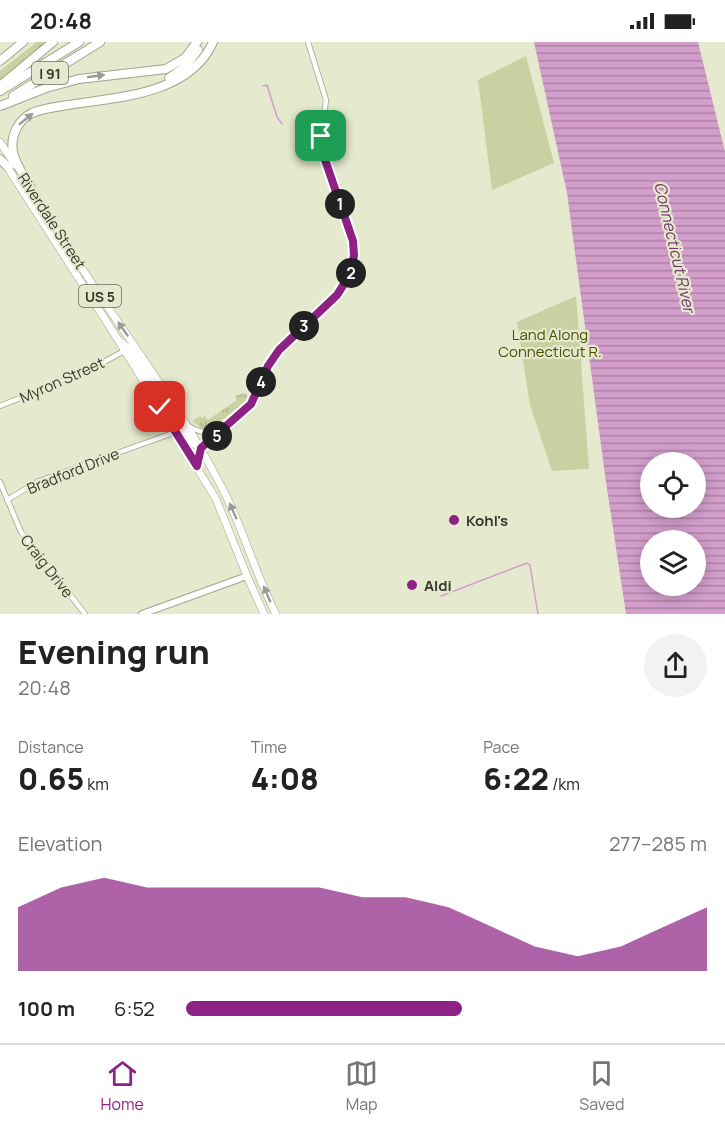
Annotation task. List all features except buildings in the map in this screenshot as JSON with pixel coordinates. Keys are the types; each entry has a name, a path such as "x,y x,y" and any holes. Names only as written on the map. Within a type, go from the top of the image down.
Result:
{"highway":[{"path":"0,61 22,42"},
{"path":"0,86 53,42"},
{"name":"I 91","path":"0,91 79,42"},
{"name":"I 91","path":"0,105 100,42"},
{"path":"0,105 51,86 79,79 166,69 185,58 200,42"},
{"path":"124,95 156,85 179,72 193,58 200,42"},
{"path":"31,188 15,160 12,149 15,131 23,120 42,110 157,87 186,75 202,60 213,42"},
{"path":"0,157 8,167"}],"main road":[{"name":"Riverdale Street","path":"0,142 201,448 236,515 276,614"},
{"name":"Riverdale Street","path":"8,167 197,466 224,515 264,614"},
{"path":"117,338 129,349 189,441 201,448 197,466"},
{"path":"247,576 255,565"},
{"path":"142,614 259,573"}],"street":[{"path":"201,448 251,404 274,356 340,292 353,266 353,241 321,148 326,100 308,42"},
{"name":"Myron Street","path":"0,406 84,373 123,351"},
{"path":"187,425 195,430 208,433 223,429"},
{"name":"Bradford Drive","path":"7,500 39,481 176,432"},
{"name":"Craig Drive","path":"0,482 21,532 86,614"}],"green space":[{"path":"37,42 48,42 0,82 0,71"},
{"path":"526,56 554,163 492,190 478,80"},
{"name":"Land Along Connecticut R.","path":"576,296 589,469 552,471 530,405 517,322"},
{"path":"244,393 248,396 246,402 213,427 204,430 192,421 200,416 202,418 205,416 208,420 237,400 235,396"}],"water":[{"name":"Connecticut River","path":"534,42 698,42 725,152 725,614 626,614 567,193"}],"waterway":[{"path":"263,86 267,85 277,117 282,124"},
{"path":"441,596 527,563 530,565 538,614"}],"place":[{"name":"Kohl's","path":"454,520"},
{"name":"Aldi","path":"412,585"}],"route":[{"path":"160,407 197,466 201,448 251,404 274,356 335,297 346,283 354,261 353,241 323,154 321,136"}]}
